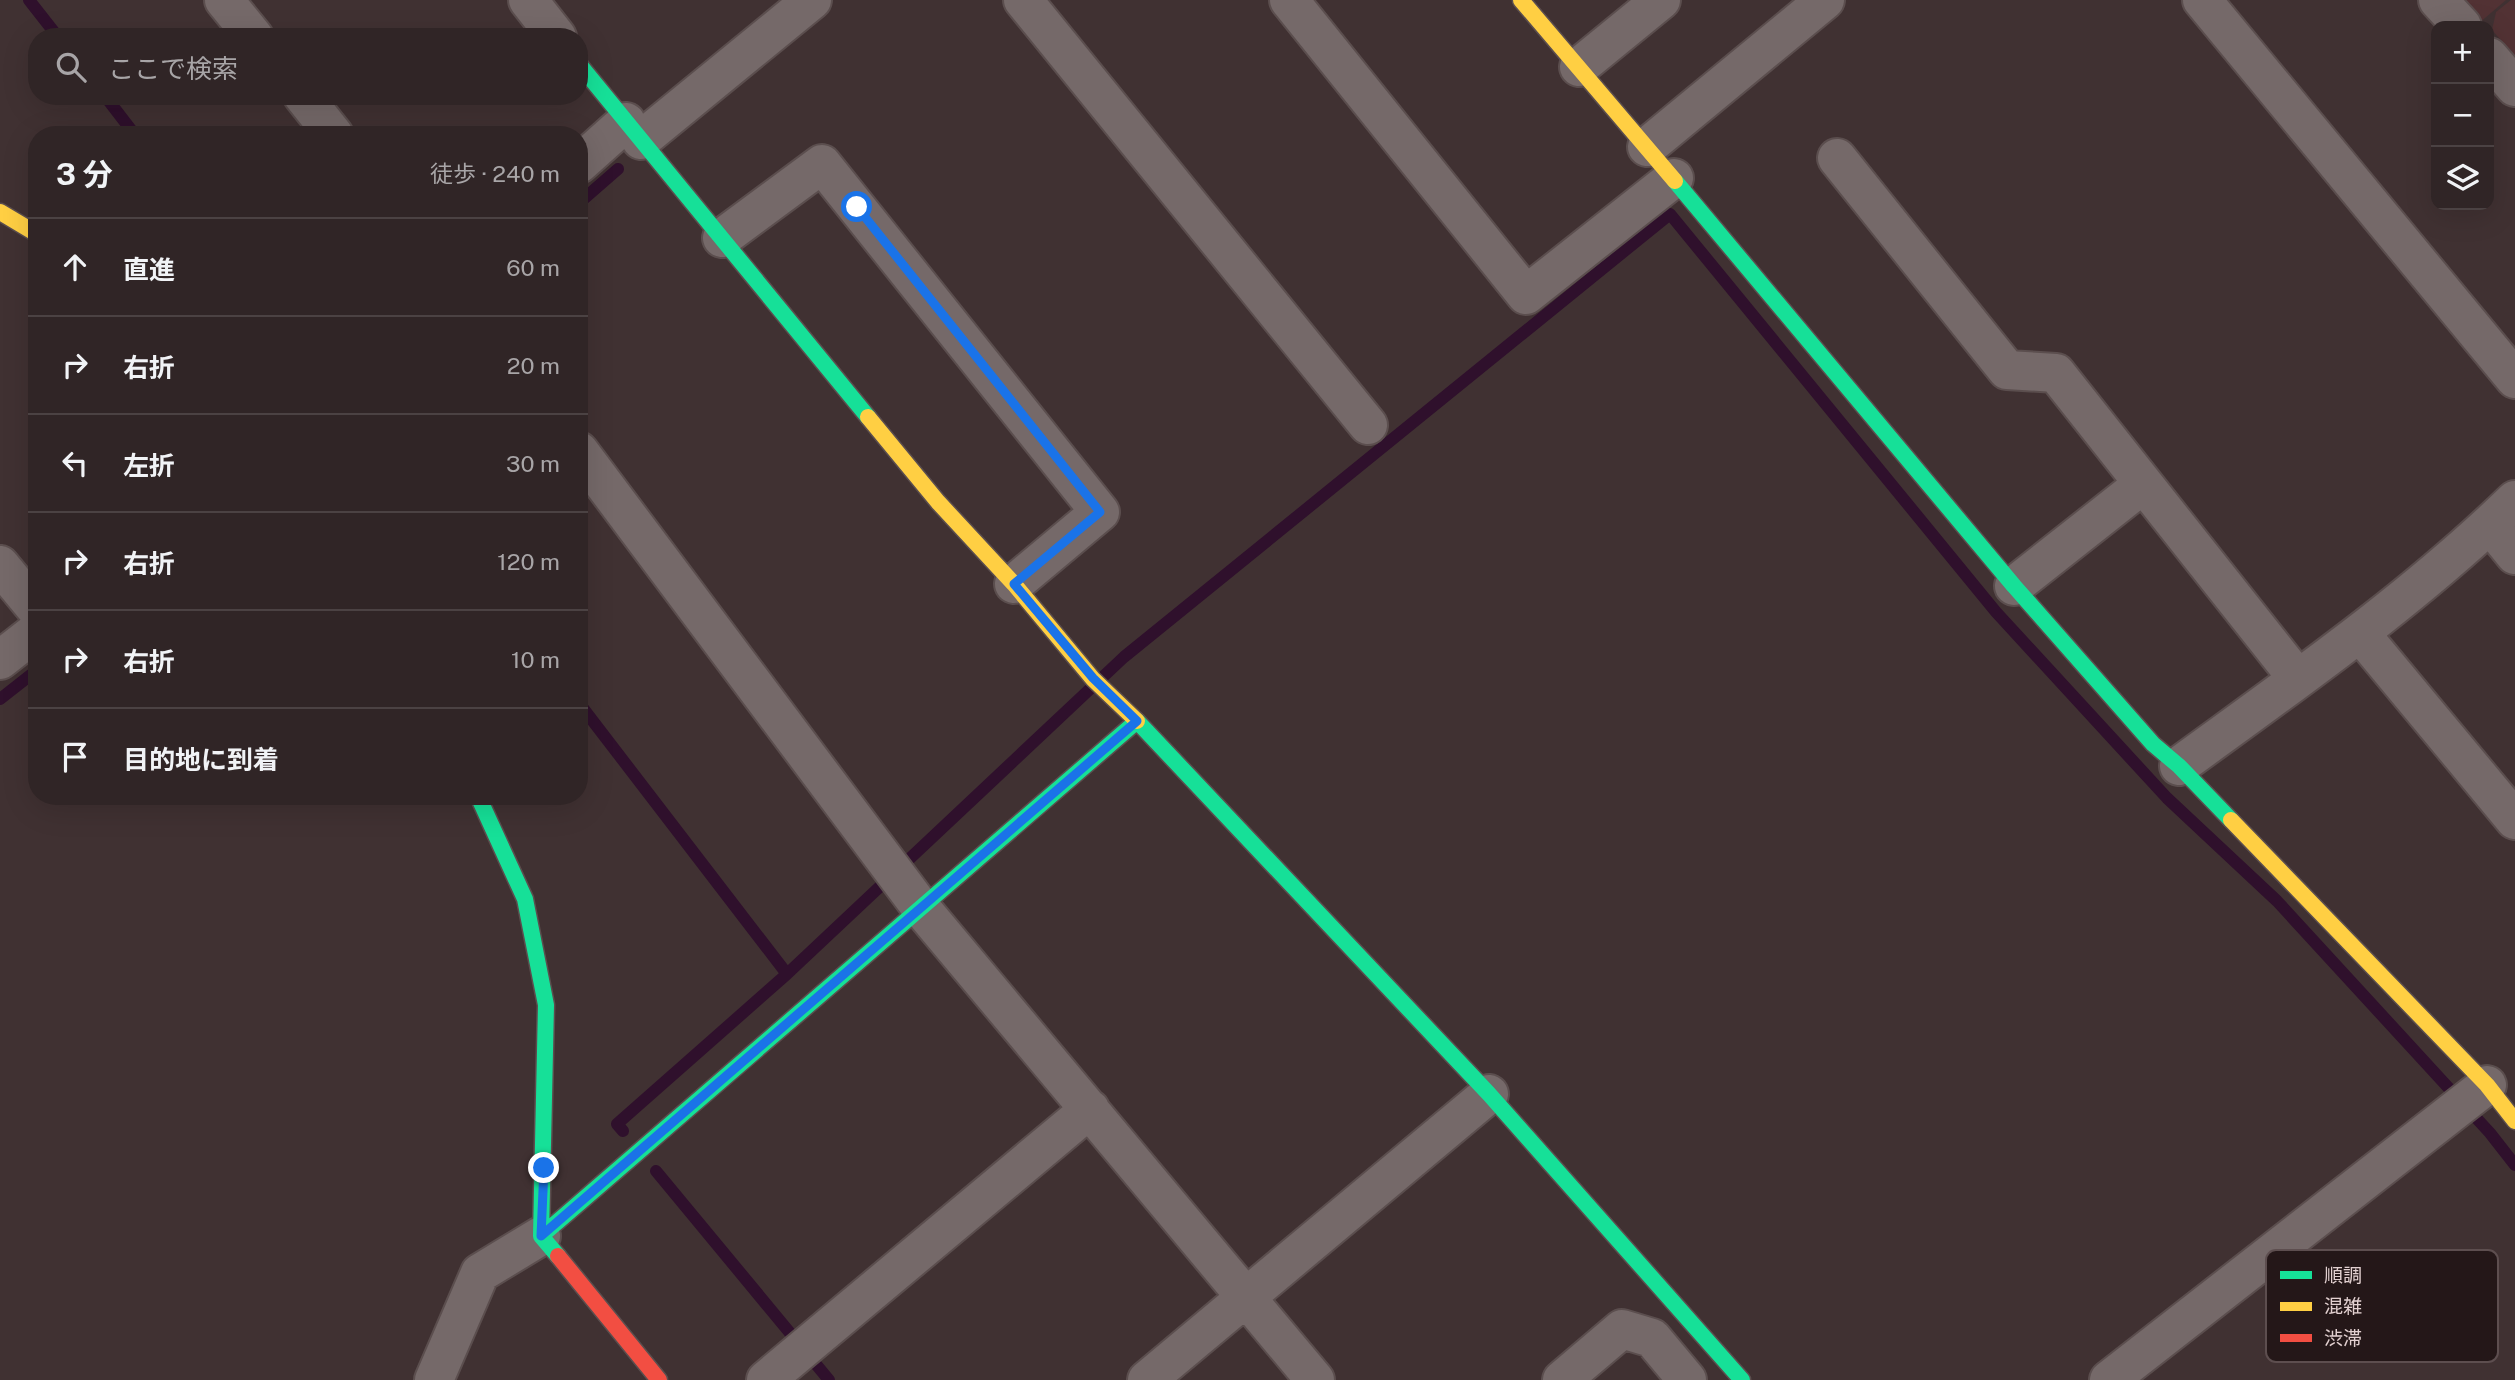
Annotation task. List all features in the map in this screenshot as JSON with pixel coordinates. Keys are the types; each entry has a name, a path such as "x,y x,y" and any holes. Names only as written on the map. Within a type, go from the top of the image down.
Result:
{"street":[{"path":"224,0 247,28"},
{"path":"528,0 550,28"},
{"path":"588,159 634,131 812,0"},
{"path":"1023,0 1368,425"},
{"path":"1289,0 1526,295 1674,178"},
{"path":"1521,0 1674,178 2014,586 2153,744 2179,766 2470,1099 2515,1121"},
{"path":"1579,67 1661,0"},
{"path":"1647,147 1825,0"},
{"path":"2202,0 2515,379"},
{"path":"2438,0 2457,21"},
{"path":"2494,63 2515,87"},
{"path":"588,75 937,502 1014,584 1099,684 1489,1094 1742,1380"},
{"path":"310,105 327,126"},
{"path":"1838,158 2007,370 2056,373 2298,679"},
{"path":"722,238 822,164 1100,512 1014,584"},
{"path":"0,212 28,229"},
{"path":"588,463 904,884 1315,1380"},
{"path":"2014,586 2142,485"},
{"path":"2179,766 2360,633 2455,556 2502,512 2515,555"},
{"path":"0,565 28,599"},
{"path":"2360,633 2515,820"},
{"path":"0,660 28,638"},
{"path":"434,1380 480,1273 541,1236 904,884 1137,721"},
{"path":"482,805 525,899 546,1005 541,1236 659,1380"},
{"path":"1147,1380 1489,1094"},
{"path":"2276,1250 2470,1099"},
{"path":"766,1380 1090,1109"},
{"path":"2109,1380 2266,1258"},
{"path":"1562,1380 1622,1329 1651,1338 1687,1380"}],"shaded area":[{"path":"2455,0 2506,0 2482,21 2475,21"},
{"path":"2511,0 2515,0 2515,56 2494,32 2496,12"}],"waterway":[{"path":"29,0 51,28"},
{"path":"112,105 128,126"},
{"path":"588,195 618,169"},
{"path":"588,715 787,974 1124,657 1670,214 1996,612 2167,798 2277,901 2490,1133 2515,1165"},
{"path":"0,699 28,677"},
{"path":"623,1131 617,1124 787,974"},
{"path":"656,1171 829,1380"}],"traffic: fast":[{"path":"588,75 868,417"},
{"path":"1675,181 2014,586 2153,744 2179,766 2231,820"},
{"path":"1137,721 1489,1094 1742,1380"},
{"path":"541,1236 1137,721"},
{"path":"482,805 525,899 546,1005 541,1236 558,1256"}],"traffic: slow":[{"path":"1521,0 1675,181"},
{"path":"0,212 28,229"},
{"path":"868,417 938,502 1014,584 1093,679 1137,721"},
{"path":"2231,820 2487,1085 2515,1121"}],"traffic: jam":[{"path":"558,1256 659,1380"}],"route":[{"path":"544,1168 541,1236 1137,721 1093,678 1014,584 1100,512 857,207"}]}
